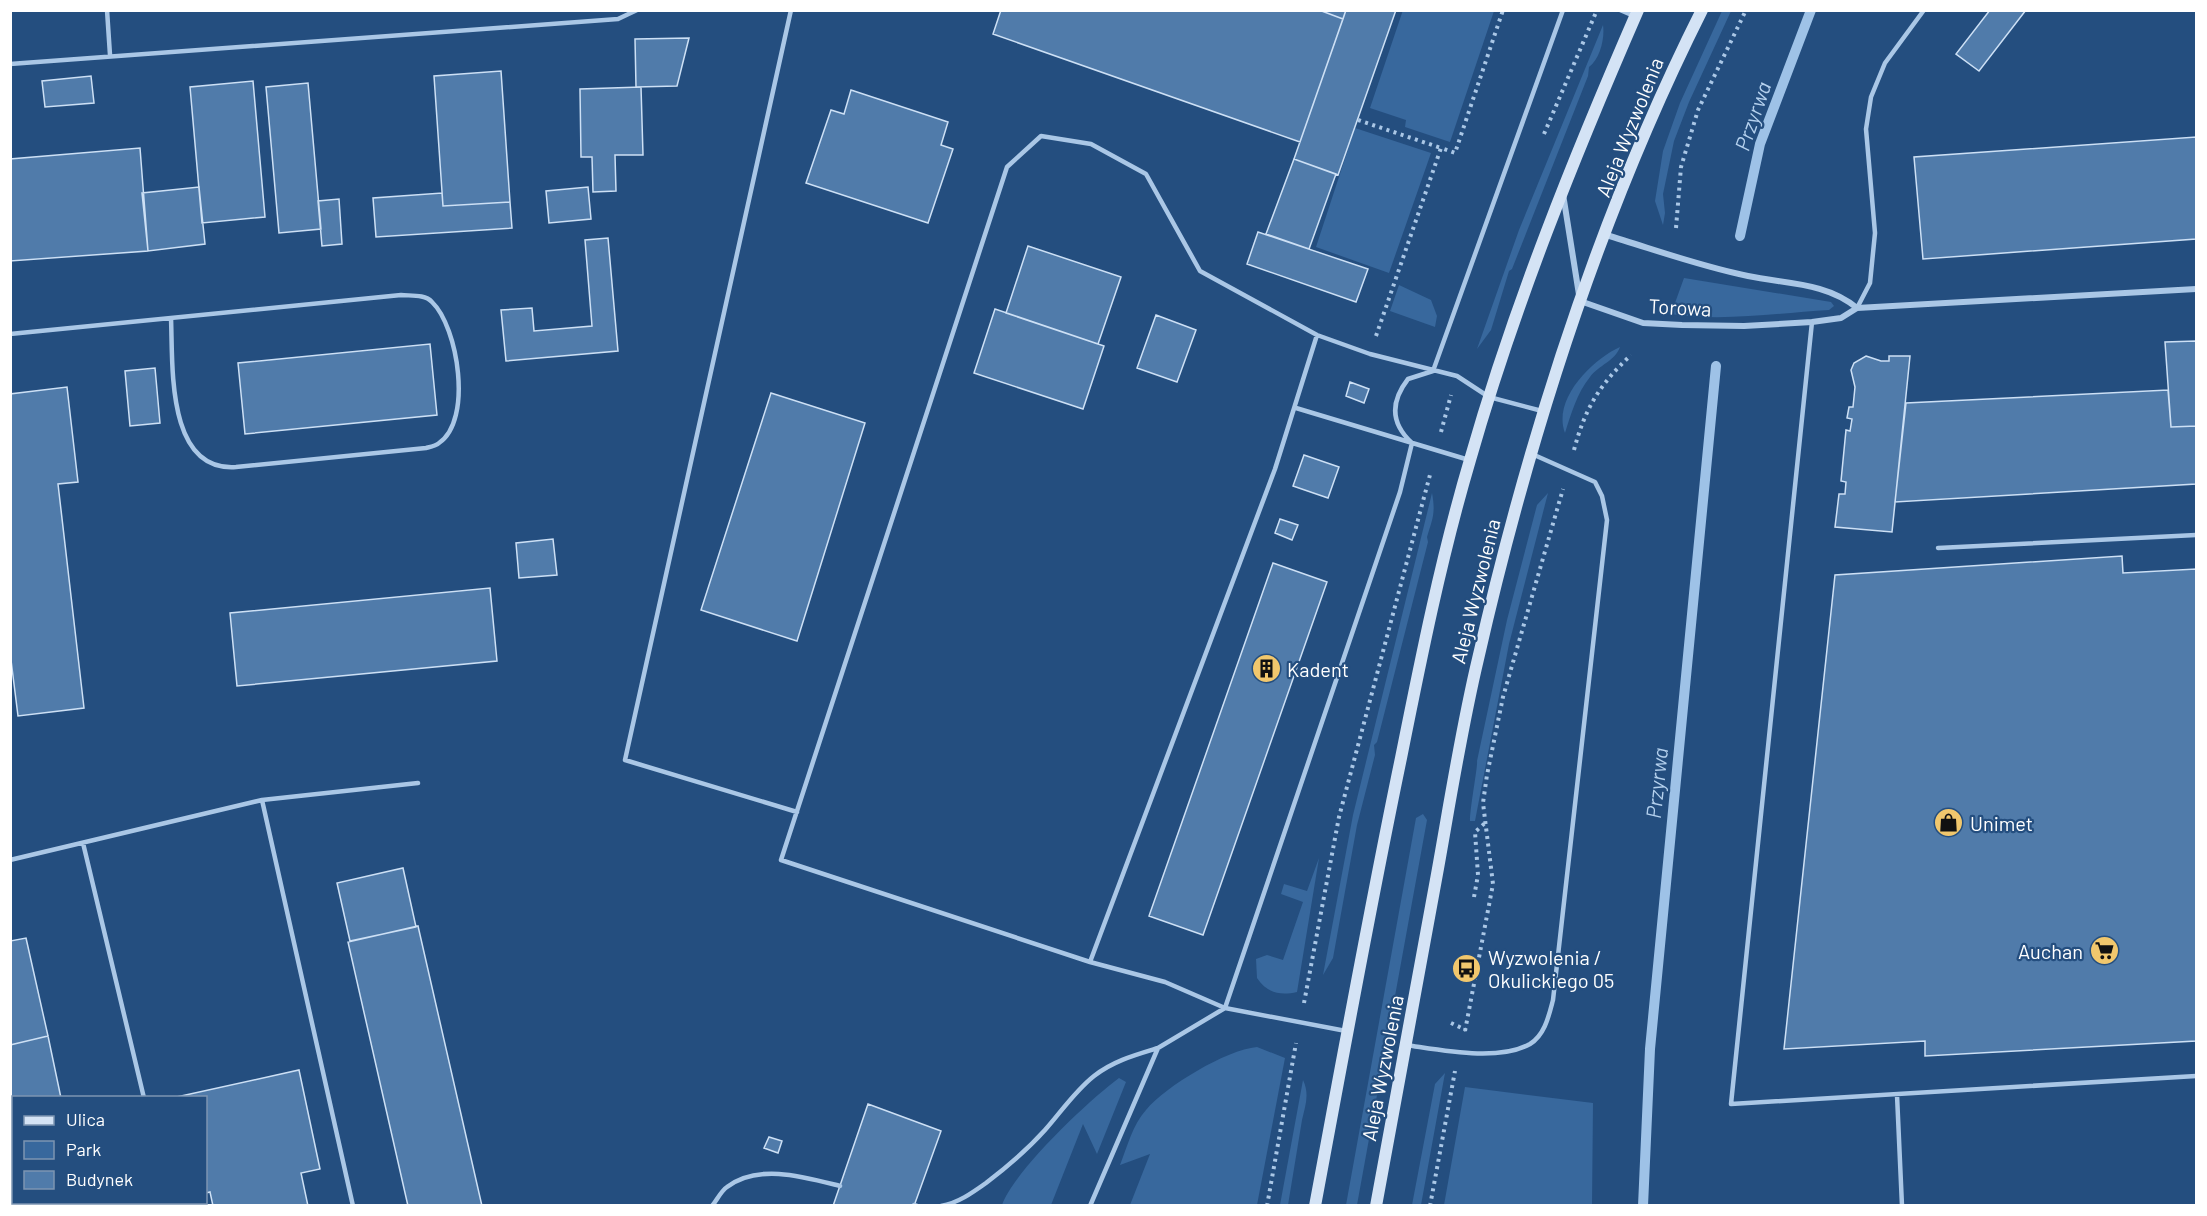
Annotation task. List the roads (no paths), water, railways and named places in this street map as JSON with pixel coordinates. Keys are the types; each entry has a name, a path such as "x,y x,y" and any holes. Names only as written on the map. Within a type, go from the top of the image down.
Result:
{"main road":[{"name":"Aleja Wyzwolenia","path":"1376,1206 1477,662 1532,453 1580,301 1648,124 1702,10"},
{"name":"Aleja Wyzwolenia","path":"1315,1206 1347,1032 1431,612 1469,461 1517,311 1562,188 1636,14"}],"street":[{"path":"1562,188 1580,301"},
{"name":"Torowa","path":"1606,235 1665,254 1748,276 1826,289 1844,297 1857,308"},
{"name":"Torowa","path":"1580,301 1643,323 1744,326 1841,318 1857,308 2196,289"}],"lane":[{"path":"107,10 110,55"},
{"path":"10,64 618,19 637,10"},
{"path":"791,10 625,760 797,812"},
{"path":"1433,371 1563,10"},
{"path":"1620,10 1636,14"},
{"path":"1857,308 1870,283 1875,233 1866,129 1871,97 1885,63 1924,10"},
{"path":"1347,1032 1225,1008 1165,982 1090,962 781,860 1007,167 1041,136 1091,144 1146,174 1200,271 1317,335 1370,354 1457,376 1490,397 1544,411"},
{"path":"10,334 401,295 421,296 431,300 436,306 454,342 458,402 452,428 440,443 426,448 236,467 210,465 193,450 181,425 177,404 171,318"},
{"path":"1812,322 1731,1104 2196,1076"},
{"path":"1090,962 1296,408 1317,335"},
{"path":"1412,443 1397,424 1395,400 1408,379 1433,371"},
{"path":"1296,408 1469,461"},
{"path":"941,1206 951,1204 974,1192 1025,1151 1076,1092 1095,1075 1124,1058 1158,1048 1225,1008 1400,492 1412,443"},
{"path":"1406,1045 1459,1052 1512,1050 1532,1043 1546,1025 1553,1000 1607,520 1602,495 1595,482 1532,453"},
{"path":"1938,548 2196,535"},
{"path":"10,860 262,800 418,783"},
{"path":"262,800 353,1206"},
{"path":"83,843 144,1096"},
{"path":"1090,1206 1158,1048"},
{"path":"1897,1095 1902,1206"},
{"path":"712,1206 725,1188 742,1179 762,1174 797,1175 840,1186"}],"waterway":[{"name":"Przyrwa","path":"1740,236 1760,144 1811,10"},
{"name":"Przyrwa","path":"1643,1206 1650,1049 1716,366"}],"place":[{"name":"Kadent","path":"1266,669"},
{"name":"Unimet","path":"1949,823"},
{"name":"Auchan","path":"2104,951"},
{"name":"Wyzwolenia / Okulickiego 05","path":"1467,968"}]}
